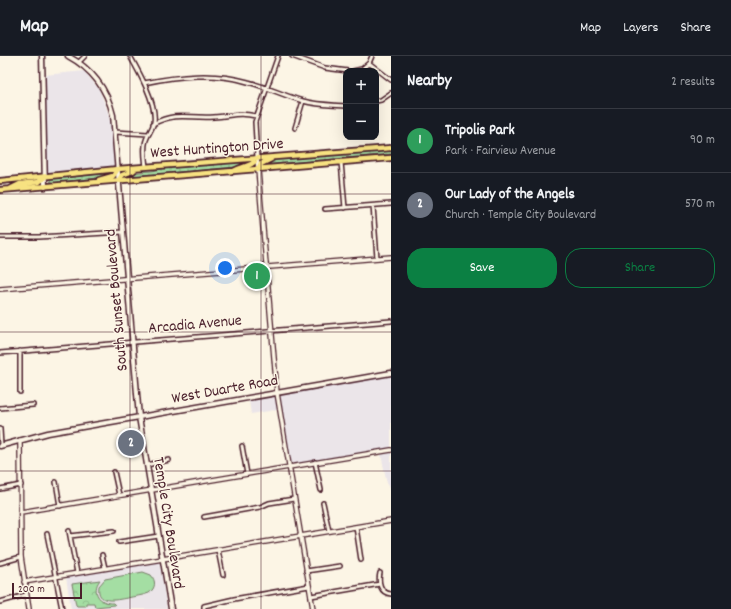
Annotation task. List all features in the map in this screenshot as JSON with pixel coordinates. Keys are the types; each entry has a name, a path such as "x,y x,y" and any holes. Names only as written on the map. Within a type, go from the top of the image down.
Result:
{"main road":[{"name":"South Sunset Boulevard","path":"68,56 79,62 95,78 104,90 112,109 139,417"},
{"path":"43,57 45,187"},
{"name":"West Huntington Drive","path":"45,177 118,169 391,148"},
{"path":"258,170 261,164 276,157"},
{"path":"233,172 240,167 252,164 257,158"},
{"name":"West Huntington Drive","path":"0,190 391,158"},
{"path":"119,180 122,175 134,171 136,168"},
{"path":"90,183 113,176 118,169"},
{"path":"0,181 45,177"},
{"path":"9,190 20,184 39,182 45,177"},
{"name":"West Duarte Road","path":"0,445 64,430 391,373"},
{"name":"Temple City Boulevard","path":"139,417 171,609"}],"street":[{"path":"79,62 84,56"},
{"path":"130,56 144,83 150,101 154,124"},
{"path":"278,56 254,125 277,393 313,609"},
{"path":"292,56 325,68 343,70"},
{"path":"363,68 369,63 372,56"},
{"path":"369,63 391,80"},
{"path":"144,83 174,77 205,76 241,80 303,101 343,106"},
{"path":"379,100 391,93"},
{"path":"295,128 303,101"},
{"path":"146,167 145,146 148,134 154,124 164,119 175,116 210,117 242,114 256,116"},
{"path":"115,132 148,134"},
{"path":"341,162 345,208"},
{"path":"325,210 391,204"},
{"path":"373,206 377,258"},
{"path":"0,237 39,237 123,232"},
{"path":"0,289 391,256"},
{"name":"Arcadia Avenue","path":"0,353 391,321"},
{"path":"20,352 20,392"},
{"path":"0,408 34,405"},
{"path":"0,429 0,445"},
{"path":"20,440 21,557 29,609"},
{"path":"242,446 247,474"},
{"path":"21,512 391,450"},
{"path":"147,465 169,460"},
{"path":"315,462 320,490"},
{"path":"114,472 119,495"},
{"path":"56,482 60,506"},
{"path":"0,489 21,485"},
{"path":"204,517 294,499"},
{"path":"324,503 329,531"},
{"path":"24,582 391,521"},
{"path":"356,527 361,560"},
{"path":"69,531 77,573"},
{"path":"70,536 114,531"},
{"path":"47,534 62,609"},
{"path":"120,542 159,536"},
{"path":"218,550 223,575"},
{"path":"102,555 106,568"},
{"path":"0,563 21,557"},
{"path":"306,572 340,566"},
{"path":"380,573 380,584 384,592 391,594"},
{"path":"311,596 380,584"},
{"path":"204,608 234,599 309,586"},
{"path":"0,602 26,595"}],"shaded area":[{"path":"84,71 99,89 108,112 111,126 114,166 48,172 46,163 45,75"},
{"path":"391,376 391,492 387,483 380,450 291,464 281,409 251,414 249,401"},
{"path":"158,562 160,564 167,609 71,609 66,577"}],"green space":[{"path":"391,150 391,154 262,165 279,159"},
{"path":"253,161 247,165 235,167 124,177 137,172 161,169"},
{"path":"110,173 111,175 106,177 53,183 50,181 50,179"},
{"path":"263,269 265,282 250,283 249,270"},
{"path":"143,572 151,575 154,580 154,587 149,593 113,600 104,599 101,596 99,586 105,579"},
{"path":"100,580 96,588 98,596 100,599 115,605 95,607 94,603 86,603 86,606 77,606 72,584"}],"place":[{"name":"Tripolis Park","path":"257,276"},
{"name":"Our Lady of the Angels","path":"131,443"}]}
